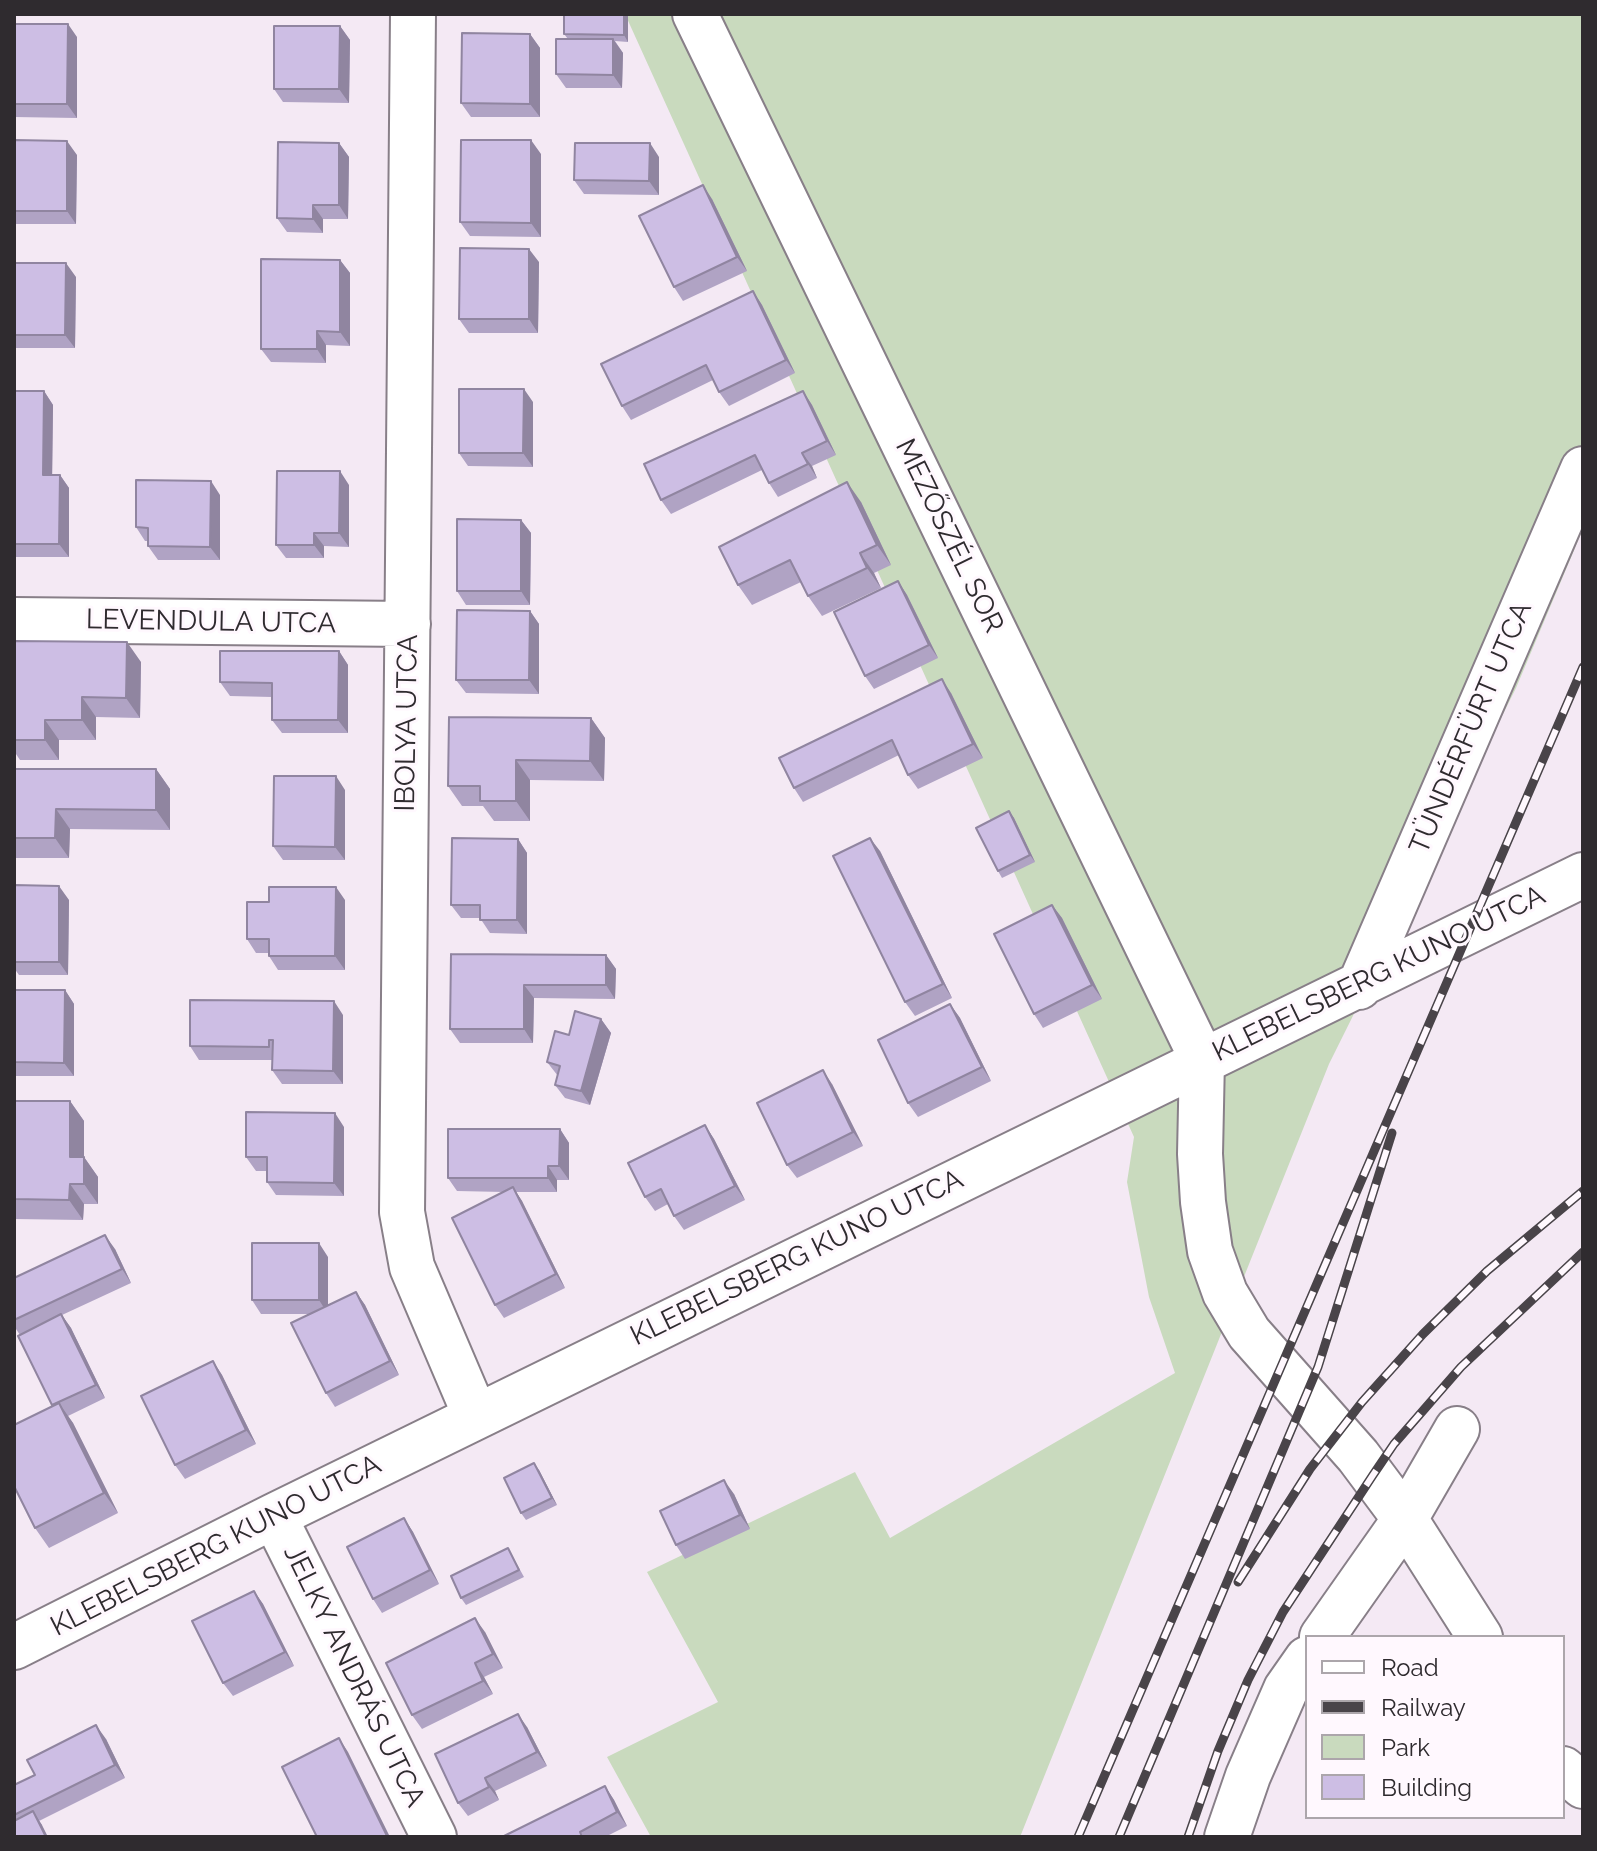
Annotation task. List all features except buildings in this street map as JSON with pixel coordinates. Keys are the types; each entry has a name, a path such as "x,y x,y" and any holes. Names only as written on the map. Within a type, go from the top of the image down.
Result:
{"street":[{"name":"IBOLYA UTCA","path":"413,14 402,1212 412,1267 476,1417"},
{"name":"MEZŐSZÉL SOR","path":"695,14 1202,1059"},
{"name":"TÜNDÉRFÜRT UTCA","path":"1359,987 1583,469"},
{"name":"LEVENDULA UTCA","path":"14,620 408,624"},
{"name":"KLEBELSBERG KUNO UTCA","path":"20,1630 274,1516 1583,875"},
{"path":"1202,1059 1200,1154 1203,1202 1210,1251 1225,1293 1249,1333 1358,1456 1405,1519 1479,1635"},
{"path":"1323,1635 1405,1519 1457,1429"},
{"name":"JELKY ANDRÁS UTCA","path":"274,1516 434,1837"},
{"path":"1227,1837 1248,1776 1286,1689 1305,1662"},
{"path":"1565,1771 1583,1786"}],"green space":[{"path":"625,14 1583,14 1583,529 1516,688 1329,1064 1020,1837 651,1837 607,1757 718,1702 647,1572 855,1472 890,1538 1175,1373 1149,1297 1127,1182 1134,1137"}],"railway":[{"path":"1078,1837 1583,667"},
{"path":"1119,1837 1318,1367 1392,1133"},
{"path":"1238,1582 1310,1469 1362,1402 1423,1334 1487,1271 1583,1191"},
{"path":"1188,1837 1218,1751 1248,1680 1283,1612 1373,1475 1394,1444 1461,1367 1583,1252"}]}
